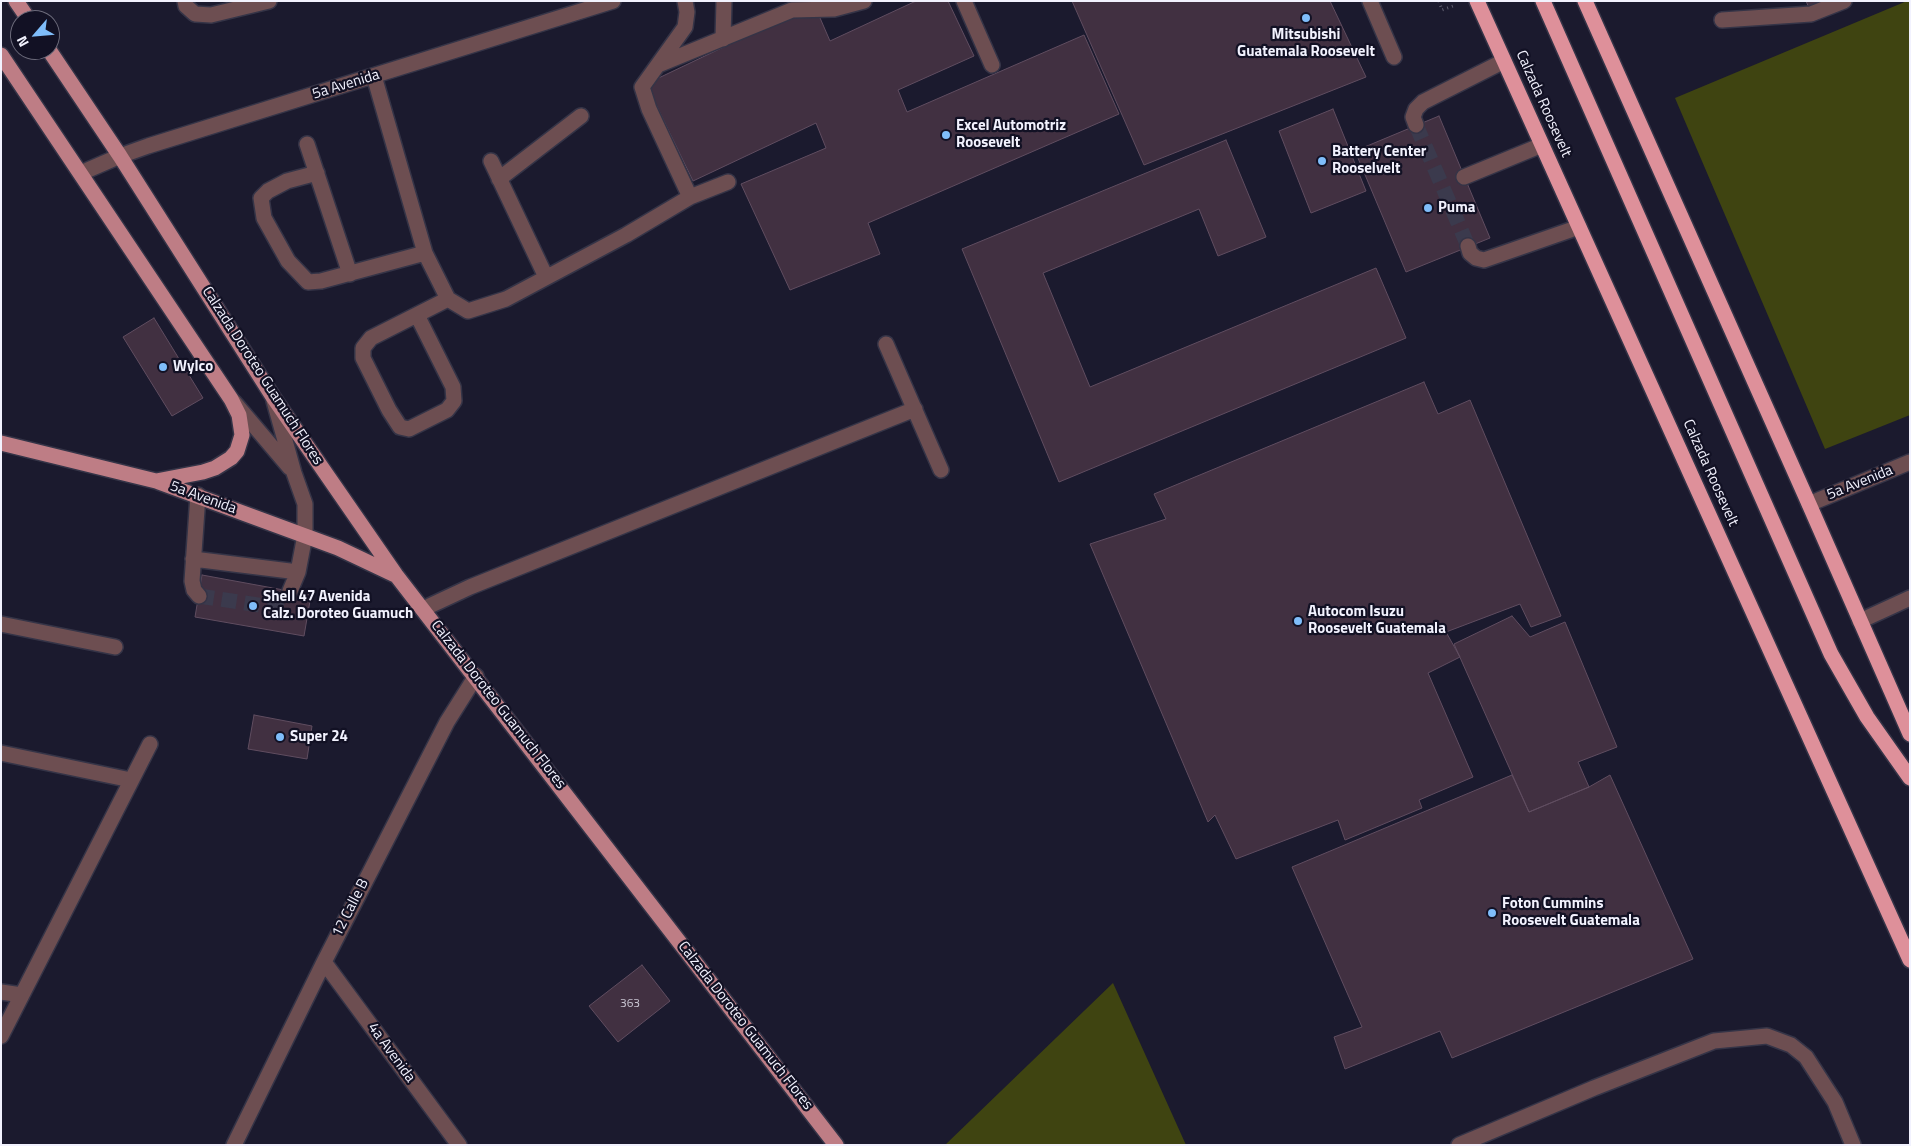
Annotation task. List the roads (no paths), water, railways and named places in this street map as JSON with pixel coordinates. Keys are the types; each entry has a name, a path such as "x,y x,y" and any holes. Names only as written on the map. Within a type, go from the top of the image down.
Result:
{"highway":[{"name":"Calzada Roosevelt","path":"1477,1 1910,960"},
{"path":"1543,1 1831,654 1867,716 1910,778"},
{"path":"1585,1 1810,504 1910,734"}],"main road":[{"path":"1,55 231,399 239,415 242,435 237,452 231,458 223,464 203,472 156,481"},
{"name":"Calzada Doroteo Guamuch Flores","path":"56,60 120,156 273,397 396,576 476,676 836,1145"},
{"name":"5a Avenida","path":"1,443 156,481 198,495 338,548 396,576"}],"street":[{"path":"184,1 186,6 195,14 211,15 269,1"},
{"name":"5a Avenida","path":"81,173 120,156 613,1"},
{"path":"685,1 687,12 685,28 642,87 649,109 690,197"},
{"path":"723,39 724,1"},
{"path":"658,65 792,10 834,9 864,1"},
{"path":"964,1 992,65"},
{"path":"1370,1 1394,57"},
{"path":"1722,20 1811,14 1844,1"},
{"path":"1416,126 1413,117 1416,109 1423,102 1504,61"},
{"path":"374,76 424,253 448,299 468,310 506,299 626,235 690,197 728,182"},
{"path":"500,179 581,116"},
{"path":"307,144 350,274"},
{"path":"1464,177 1542,145"},
{"path":"491,161 546,277"},
{"path":"317,173 287,181 268,191 261,198 264,218 288,262 308,282 350,274 424,253"},
{"path":"1468,246 1470,253 1476,258 1484,260 1579,227"},
{"path":"417,315 453,387 454,401 447,410 409,429 400,426 389,410 363,358 363,348 371,338 448,299"},
{"path":"886,344 941,470"},
{"path":"273,397 294,473 305,504 304,535 298,572 290,591"},
{"path":"231,399 294,473"},
{"path":"423,609 470,588 914,409"},
{"name":"5a Avenida","path":"1810,504 1910,462"},
{"path":"198,495 192,581 198,596"},
{"path":"193,559 298,572"},
{"path":"1860,621 1910,598"},
{"path":"1,624 115,647"},
{"name":"12 Calle B","path":"234,1145 324,962 447,722 476,676"},
{"path":"1,1036 150,744"},
{"path":"1,753 131,780"},
{"name":"4a Avenida","path":"324,962 459,1145"},
{"path":"1,992 22,995"},
{"path":"1459,1145 1594,1088 1714,1041 1767,1036 1791,1046 1806,1056 1835,1102 1853,1145"}],"tunnel":[{"path":"1416,125 1468,246"},
{"path":"199,596 265,606 273,604 290,591"}],"place":[{"name":"Mitsubishi Guatemala Roosevelt","path":"1306,18"},
{"name":"Excel Automotriz Roosevelt","path":"946,135"},
{"name":"Battery Center Rooselvelt","path":"1322,161"},
{"name":"Puma","path":"1428,208"},
{"name":"Wylco","path":"163,367"},
{"name":"Shell 47 Avenida Calz. Doroteo Guamuch","path":"253,606"},
{"name":"Autocom Isuzu Roosevelt Guatemala","path":"1298,621"},
{"name":"Super 24","path":"280,737"},
{"name":"Foton Cummins Roosevelt Guatemala","path":"1492,913"}]}
